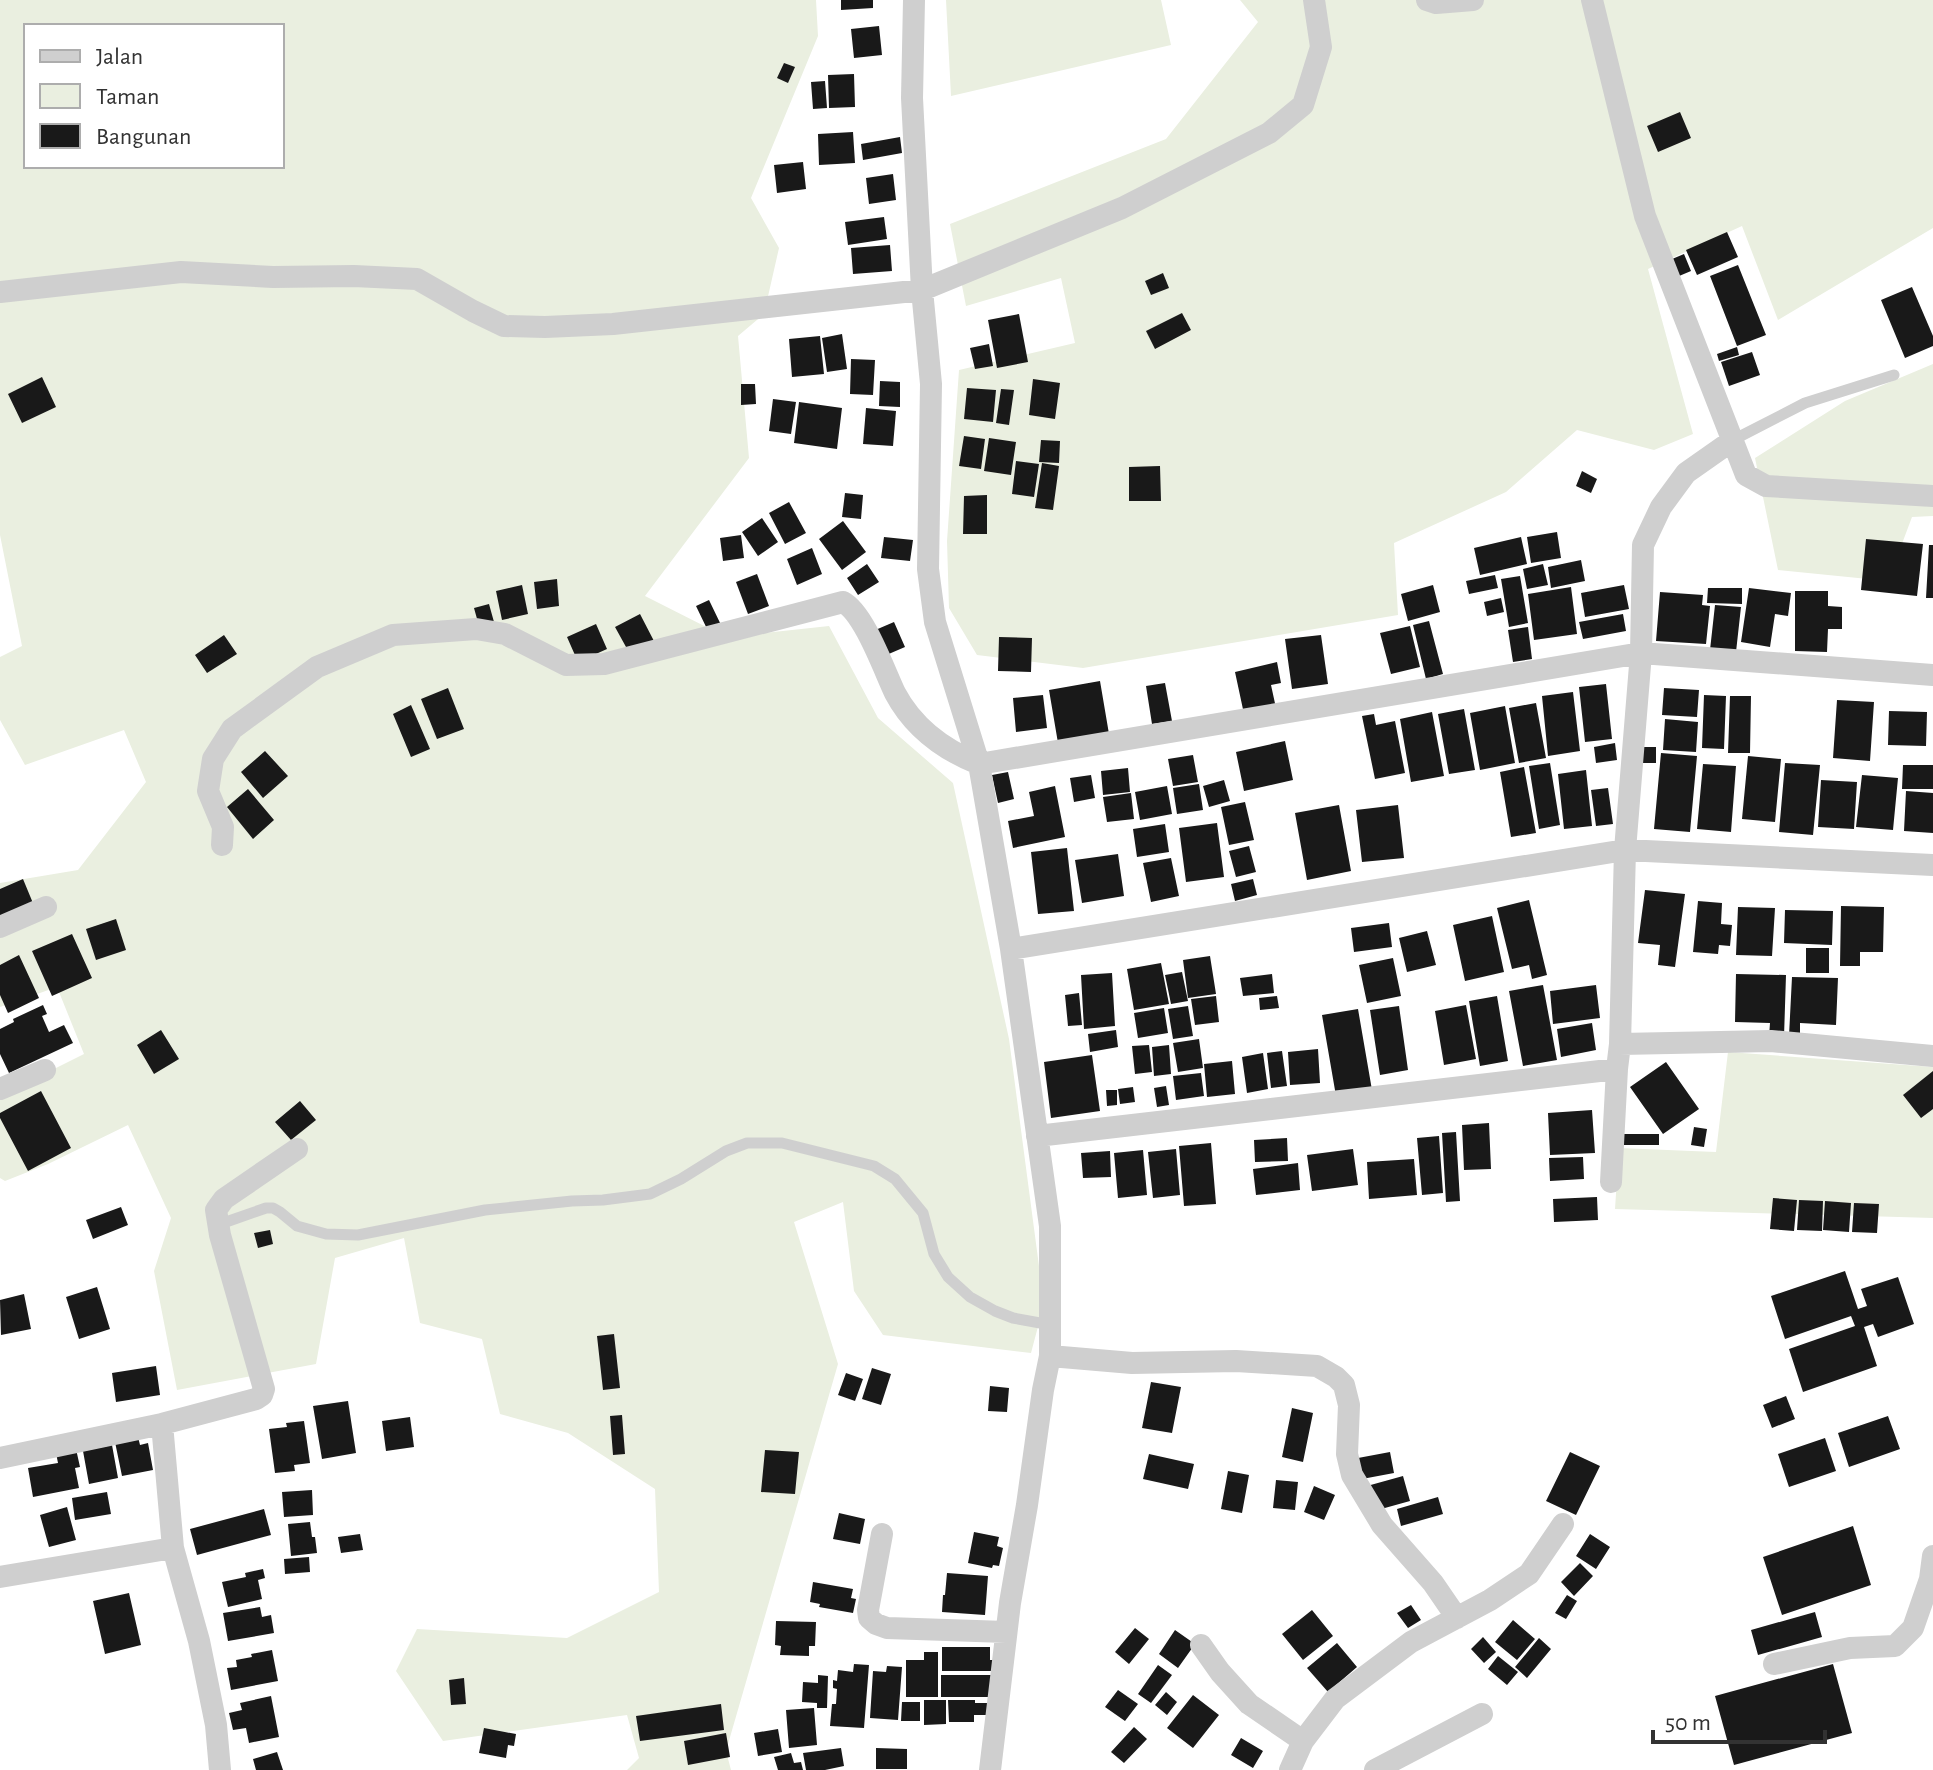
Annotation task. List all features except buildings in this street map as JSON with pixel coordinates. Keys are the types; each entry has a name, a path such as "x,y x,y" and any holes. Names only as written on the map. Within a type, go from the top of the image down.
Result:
{"street":[{"path":"914,0 912,98 922,290 931,384 928,569 935,622 979,764 1011,949 1050,1226 1050,1356 1006,1632 990,1770"},
{"path":"0,292 181,272 417,279 504,326 545,327 613,324 922,290 1122,208 1269,133 1303,105 1321,47 1314,0"},
{"path":"1427,0 1436,3 1473,0"},
{"path":"1592,0 1645,216 1746,475 1766,486 1933,496"},
{"path":"1611,1182 1620,1044 1625,850 1641,653 1643,545 1661,507 1686,473 1733,440"},
{"path":"222,845 223,827 208,791 213,759 232,729 317,667 393,635 476,629 505,634 566,665 604,664 843,602 851,606 896,695 913,720 940,744 979,764 1641,653 1933,675"},
{"path":"1011,949 1625,850 1933,865"},
{"path":"0,927 46,907"},
{"path":"1620,1044 1771,1041 1933,1056"},
{"path":"1037,1136 1617,1069"},
{"path":"0,1089 45,1070"},
{"path":"0,1458 162,1424 256,1399 264,1392 216,1210 219,1204 297,1149"},
{"path":"1050,1356 1132,1363 1236,1361 1317,1366 1336,1377 1344,1385 1349,1405 1347,1454 1352,1475 1382,1525 1433,1583 1457,1618"},
{"path":"162,1424 173,1548 199,1641 216,1725 220,1770"},
{"path":"1290,1770 1303,1741 1335,1699 1411,1642 1490,1600 1529,1574 1563,1524"},
{"path":"882,1534 868,1610 869,1618 876,1624 887,1628 1006,1632"},
{"path":"0,1577 173,1548"},
{"path":"1774,1664 1850,1648 1895,1646 1913,1628 1930,1579 1933,1556"},
{"path":"1201,1645 1249,1704 1303,1741"},
{"path":"1375,1770 1482,1714"}],"lane":[{"path":"1733,440 1805,403 1894,375"},
{"path":"220,1229 226,1222 266,1208 280,1212 297,1226 326,1234 358,1235 485,1210 650,1194 726,1151 747,1143 782,1143 874,1166 895,1179 923,1213 934,1254 948,1277 970,1297 995,1311 1013,1318 1051,1325"}],"green space":[{"path":"0,0 816,0 818,36 751,198 779,248 764,314 738,336 749,458 645,596 726,637 829,626 878,718 953,783 1009,1039 1044,1304 1031,1353 883,1335 854,1291 843,1202 794,1222 838,1364 726,1751 731,1770 627,1770 639,1758 627,1715 443,1741 396,1671 417,1629 567,1638 659,1592 655,1489 568,1433 500,1414 482,1339 420,1323 404,1238 335,1258 316,1364 177,1390 154,1271 171,1218 128,1125 48,1164 5,1181 0,1178 0,1096 84,1054 57,987 0,1007 0,883 78,870 146,782 124,730 25,765 0,720 0,657 22,646 0,535"},
{"path":"946,0 1161,0 1171,45 951,96"},
{"path":"1240,0 1933,0 1933,228 1778,320 1742,226 1648,269 1693,434 1654,450 1577,430 1506,492 1394,543 1398,615 1083,668 977,655 949,608 947,541 959,370 1075,343 1061,278 966,306 950,224 1166,139 1258,22"},
{"path":"1933,364 1933,516 1912,517 1888,581 1778,570 1755,458 1845,401"},
{"path":"1728,1052 1933,1067 1933,1218 1615,1209 1619,1148 1716,1152"}]}
